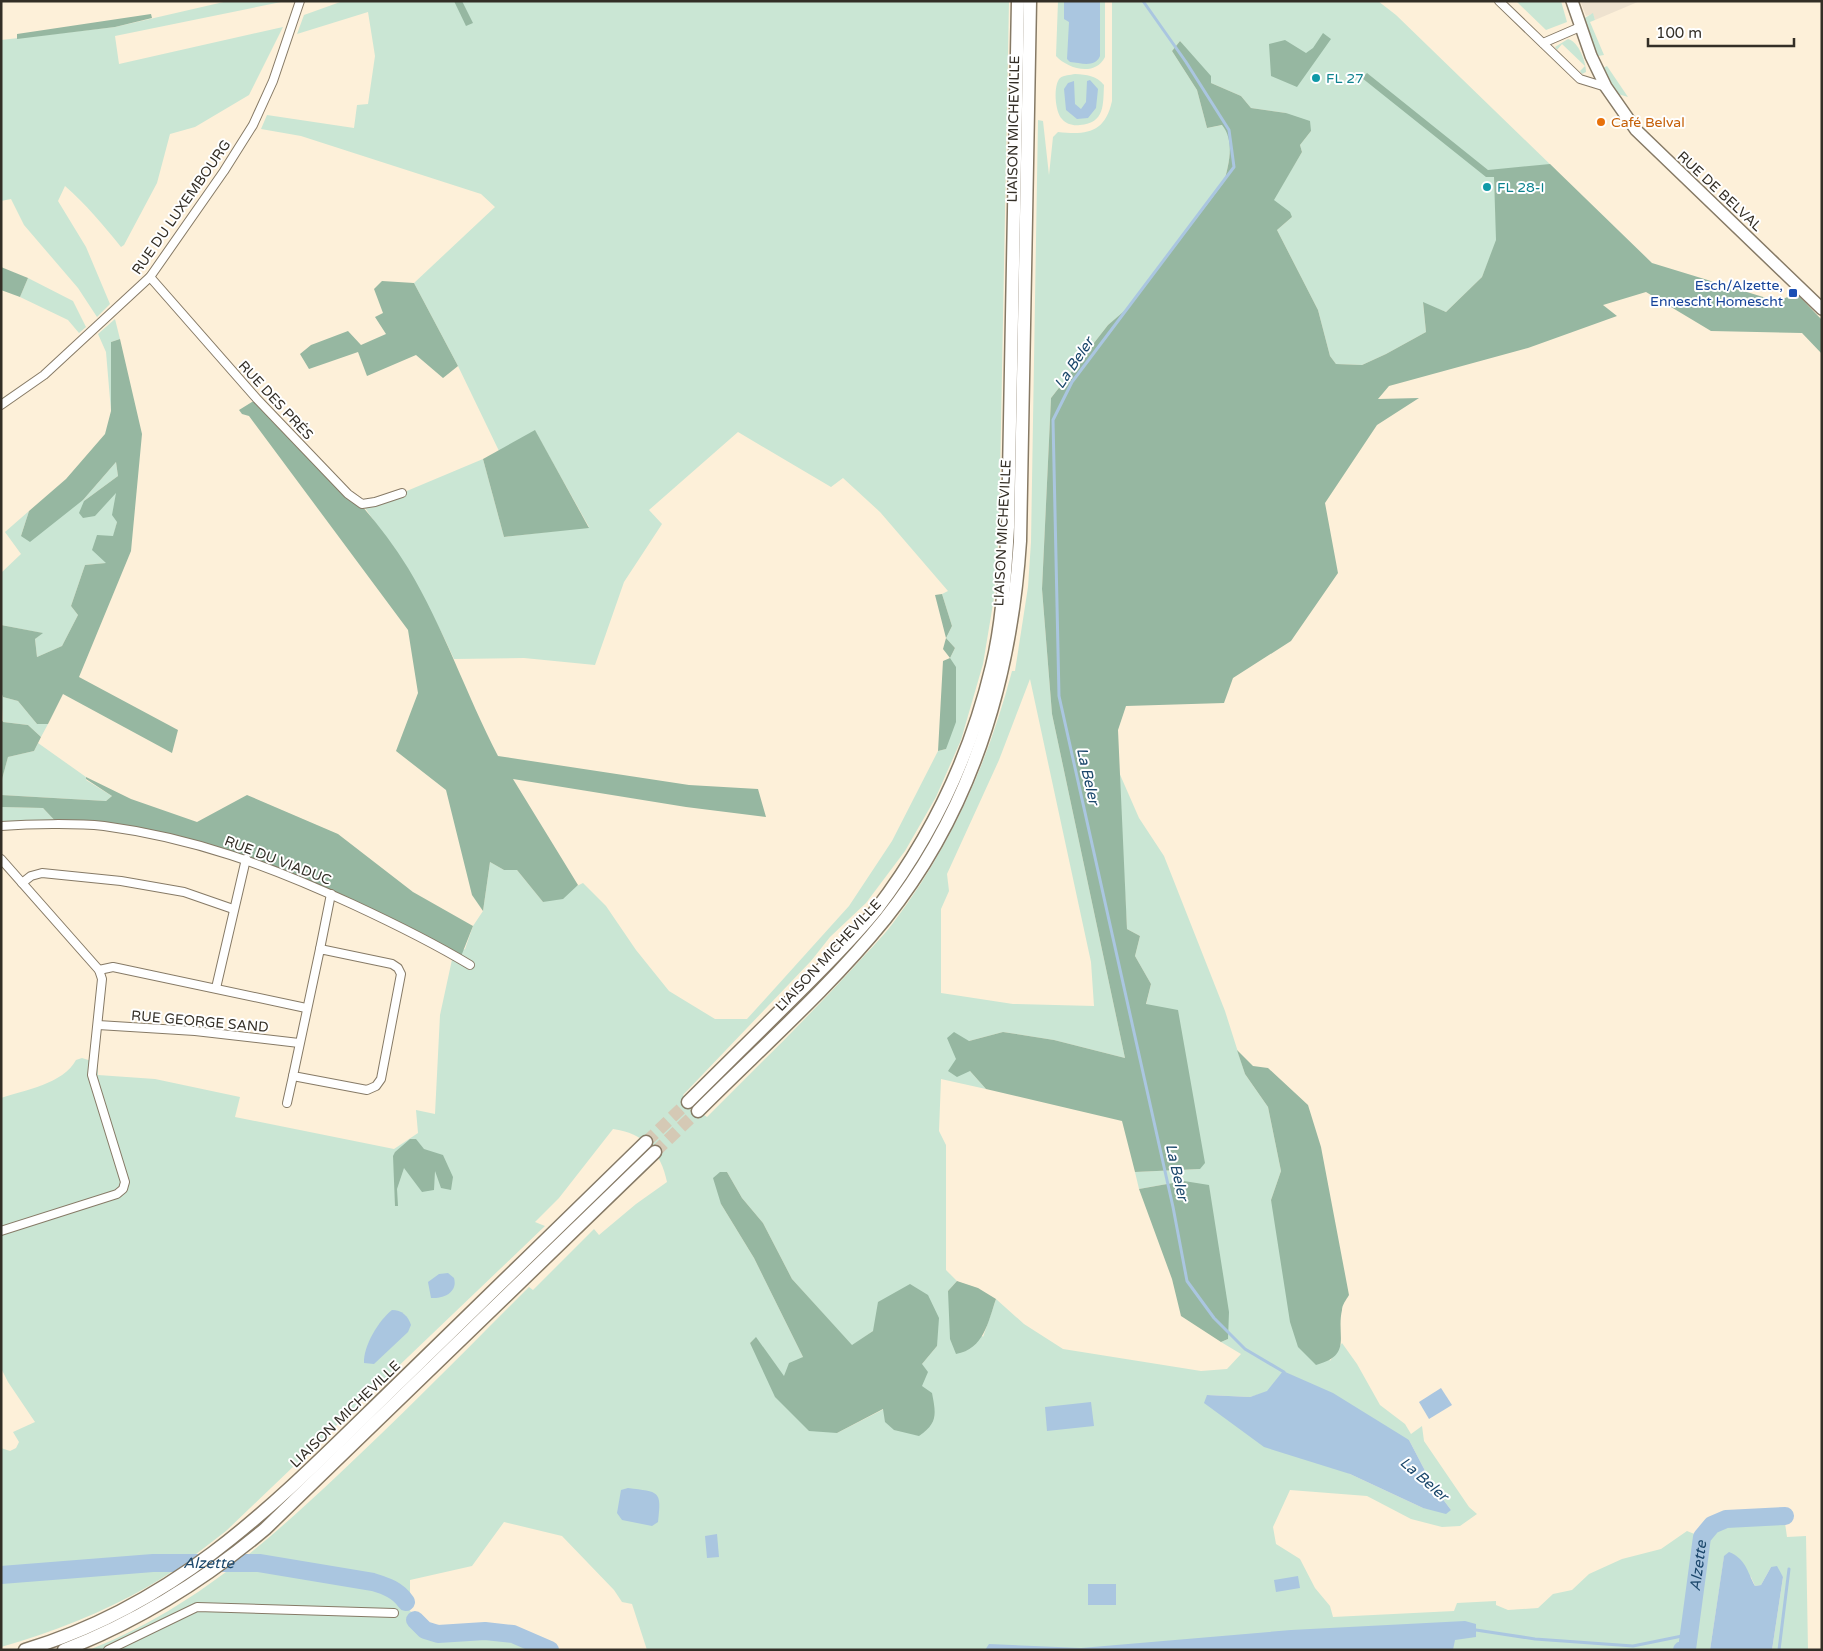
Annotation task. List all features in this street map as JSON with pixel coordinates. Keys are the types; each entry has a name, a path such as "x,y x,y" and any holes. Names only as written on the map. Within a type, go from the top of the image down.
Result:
{"highway":[{"name":"LIAISON MICHEVILLE","path":"1018,1 1005,576 992,665 974,725 944,800 913,857 875,911 693,1106 829,980 885,918 923,864 956,805 978,754 993,711 1011,627 1020,541 1030,1"},
{"name":"LIAISON MICHEVILLE","path":"25,1650 99,1622 157,1593 213,1555 254,1522 646,1142"},
{"name":"LIAISON MICHEVILLE","path":"64,1650 105,1634 162,1604 233,1556 265,1529 360,1439 655,1152"}],"main road":[{"name":"RUE DE BELVAL","path":"1572,1 1580,26 1606,87 1636,130 1822,309"}],"street":[{"name":"RUE DU LUXEMBOURG","path":"1,405 44,375 150,277 224,171 253,125 274,81 300,1"},
{"path":"1500,1 1580,79 1606,87"},
{"path":"1542,43 1580,26"},
{"name":"RUE DES PRÉS","path":"150,277 257,399 348,494 362,504 402,494"},
{"name":"RUE DU VIADUC","path":"1,826 102,826 216,849 246,859 331,894 412,931 470,965"},
{"path":"216,988 246,859"},
{"path":"1,860 99,970 102,979 92,1075 125,1182 123,1189 117,1194 1,1231"},
{"path":"22,883 31,876 42,873 121,881 184,892 233,909"},
{"path":"287,1103 331,894"},
{"path":"293,1076 367,1090 376,1086 381,1079 401,974 398,968 392,964 320,949"},
{"path":"99,970 114,967 306,1008"},
{"name":"RUE GEORGE SAND","path":"98,1025 195,1031 299,1043"},
{"path":"108,1650 197,1607 394,1612"}],"shaded area":[{"path":"1591,1 1640,1 1595,20 1593,14 1586,16 1581,3"}],"green space":[{"path":"228,1 286,1 115,36 119,64 283,27 249,95 195,127 170,134 157,183 124,245 121,247 102,223 65,186 58,201 86,247 110,304 97,317 78,288 24,225 11,199 1,201 1,40 115,27"},
{"path":"343,1 1009,1 999,531 994,598 983,664 961,740 936,797 905,851 866,903 830,937 811,961 683,1095 692,1106 707,1117 817,1006 893,923 914,894 950,834 979,771 991,738 1012,671 1015,671 1028,587 1031,542 1038,120 1043,121 1049,175 1053,137 1058,132 1086,132 1093,130 1105,120 1112,101 1112,1 1378,1 1396,15 1556,170 1494,176 1497,240 1482,277 1446,312 1423,303 1426,332 1362,365 1336,364 1330,356 1318,310 1277,230 1292,217 1273,200 1302,152 1300,145 1311,131 1286,113 1251,108 1241,96 1211,83 1180,41 1172,51 1197,90 1207,128 1223,125 1227,132 1230,146 1228,168 1224,182 1129,308 1108,325 1051,398 1042,589 1052,714 1125,1058 1054,1040 1003,1032 969,1041 970,1071 986,1089 941,1079 939,1131 946,1145 946,1270 957,1281 948,1291 983,1337 996,1299 1024,1324 1063,1349 1201,1371 1227,1369 1241,1354 1221,1342 1228,1339 1184,1181 1139,1189 1135,1172 1200,1169 1146,1005 1151,984 1135,956 1140,936 1127,929 1118,770 1139,818 1164,856 1225,1011 1245,1074 1268,1107 1281,1171 1271,1200 1330,1361 1342,1343 1357,1364 1380,1405 1405,1424 1411,1434 1422,1426 1424,1441 1469,1507 1477,1514 1460,1526 1442,1527 1411,1519 1367,1496 1290,1490 1273,1527 1276,1544 1300,1559 1315,1588 1330,1606 1333,1617 1454,1611 1457,1603 1496,1601 1496,1605 1508,1610 1538,1608 1553,1594 1572,1590 1589,1574 1622,1559 1661,1549 1687,1531 1702,1537 1722,1523 1785,1523 1787,1537 1806,1536 1808,1650 1772,1650 1783,1577 1771,1567 1761,1585 1755,1586 1751,1577 1724,1557 1710,1650 647,1650 632,1604 622,1602 614,1590 562,1536 504,1522 472,1566 410,1580 410,1600 406,1602 419,1625 432,1633 447,1635 484,1631 501,1632 526,1639 550,1650 89,1650 160,1616 192,1596 252,1552 338,1475 529,1287 533,1290 594,1229 599,1235 636,1204 667,1182 660,1162 649,1146 634,1135 613,1129 559,1198 535,1222 545,1226 226,1531 169,1574 131,1596 77,1621 1,1647 1,1448 10,1451 16,1448 19,1442 13,1432 35,1422 8,1382 1,1368 1,1098 43,1085 62,1075 76,1060 82,1058 98,1063 98,1075 155,1079 240,1097 235,1117 394,1149 418,1133 416,1110 435,1114 440,1015 453,955 465,949 473,926 483,911 490,862 504,870 517,870 543,902 583,883 606,906 636,950 669,991 715,1019 747,1019 849,906 892,841 938,751 946,749 950,658 955,648 946,638 952,626 942,594 948,591 880,512 843,478 831,487 738,432 649,510 662,524 624,582 595,665 524,658 454,659 412,579 362,504 402,493 483,459 504,537 589,527 535,431 499,451 458,366 414,283 495,207 481,194 301,136 261,129 267,115 354,128 357,105 368,104 375,56 368,12 297,34 304,15","holes":["1030,679 1091,962 1094,1006 1013,1004 941,993 941,909 949,891 947,874 999,760","727,1172 742,1198 763,1223 792,1279 852,1346 873,1331 937,1346 922,1364 922,1386 884,1409 837,1433 750,1343 756,1338 784,1377 803,1357 754,1258 721,1204","1267,1392 1409,1440 1433,1486 1451,1510 1423,1508 1350,1474 1207,1395 1250,1397"]},
{"path":"454,1 462,1 473,23 466,26"},
{"path":"1058,1 1105,1 1105,57 1095,67 1081,69 1061,61 1056,56"},
{"path":"1516,1 1561,1 1567,22 1546,30"},
{"path":"1593,13 1595,20 1590,22 1604,55 1598,56 1594,52 1583,19"},
{"path":"151,14 152,18 115,27 17,39 17,34"},
{"path":"1323,33 1331,39 1297,87 1271,76 1269,44 1285,40 1306,53 1313,48"},
{"path":"1568,39 1579,48 1585,63 1586,72 1582,74 1580,71 1585,66 1562,44 1557,50 1555,47"},
{"path":"1180,41 1211,76 1211,83 1241,96 1251,108 1286,113 1310,121 1311,131 1300,145 1302,152 1274,200 1290,212 1292,217 1277,230 1318,310 1330,356 1336,364 1362,365 1426,332 1423,302 1446,312 1482,277 1496,240 1494,177 1486,177 1362,78 1367,73 1488,170 1550,164 1652,263 1773,300 1781,300 1796,293 1822,320 1822,354 1802,333 1711,331 1646,292 1603,305 1617,316 1528,348 1389,386 1378,399 1419,398 1377,425 1325,503 1338,573 1291,641 1233,678 1224,703 1126,706 1118,730 1127,929 1140,936 1135,956 1151,984 1146,1004 1178,1010 1205,1163 1200,1169 1135,1172 1122,1121 986,1089 970,1071 957,1077 948,1071 956,1059 947,1038 954,1032 969,1041 1003,1032 1054,1040 1125,1058 1052,714 1042,589 1051,398 1108,325 1129,307 1224,182 1230,153 1226,131 1222,125 1207,128 1197,90 1172,51"},
{"path":"1607,66 1628,97 1618,94 1603,68"},
{"path":"1075,74 1094,77 1104,85 1101,112 1094,121 1088,124 1072,125 1062,119 1058,111 1056,86 1058,81 1060,78"},
{"path":"1,267 28,278 20,297 1,290"},
{"path":"28,278 73,301 86,327 79,333 68,320 20,297"},
{"path":"382,281 414,283 458,366 443,378 416,355 367,376 358,352 309,369 300,354 311,345 348,331 361,345 386,334 375,317 383,313 374,289"},
{"path":"115,319 120,339 111,342 111,411 106,352 98,334"},
{"path":"120,339 142,434 131,551 79,677 178,730 172,753 63,694 48,724 37,724 18,701 3,697 1,692 1,625 43,633 35,639 37,657 62,646 78,615 71,606 85,565 106,563 92,550 97,535 113,536 117,522 112,515 116,493 95,516 83,518 79,513 84,501 118,476 116,462 83,500 30,542 21,536 29,511 66,479 105,434 111,411 111,342"},
{"path":"257,399 357,500 392,544 408,568 433,614 498,756 689,785 758,789 766,817 686,807 513,779 578,885 563,899 543,902 517,870 504,870 490,862 483,911 472,895 446,790 396,751 418,693 408,630 249,416 242,414 239,410"},
{"path":"535,430 589,528 504,537 483,459"},
{"path":"116,462 118,476 84,501 117,492 117,522 107,563 85,565 71,606 78,615 62,646 37,657 35,639 42,633 1,625 1,573 21,554 5,532 29,511 21,536 83,500"},
{"path":"942,594 952,626 946,638 935,595"},
{"path":"946,638 955,648 950,658 943,649"},
{"path":"950,658 956,667 956,722 946,749 938,751 943,661"},
{"path":"1,692 3,697 18,701 37,724 48,724 41,737 28,725 3,722"},
{"path":"1,719 3,722 28,725 41,737 34,751 8,757 1,783"},
{"path":"38,743 86,777 86,780 112,796 106,801 1,795 1,783 8,757 34,751"},
{"path":"86,777 131,799 197,822 247,795 338,834 413,892 473,926 460,959 412,931 246,859 101,826 60,826 43,808 1,807 1,795 106,801 112,796 86,779"},
{"path":"1,807 43,808 60,826 1,826"},
{"path":"1237,1050 1253,1066 1268,1068 1308,1105 1321,1147 1349,1295 1342,1308 1341,1344 1339,1350 1335,1356 1316,1365 1298,1347 1290,1322 1271,1200 1281,1171 1268,1107 1245,1074"},
{"path":"410,1139 416,1139 424,1149 443,1155 453,1177 451,1190 441,1188 435,1171 434,1190 422,1192 404,1168 397,1189 398,1206 395,1206 393,1156"},
{"path":"720,1172 727,1172 742,1198 763,1223 792,1279 852,1345 873,1331 878,1302 910,1284 928,1295 939,1318 937,1346 922,1364 928,1372 922,1386 932,1393 935,1412 930,1427 919,1436 894,1430 885,1422 883,1409 837,1433 809,1431 775,1397 750,1343 756,1337 784,1376 789,1363 803,1357 754,1258 721,1204 713,1178"},
{"path":"1184,1181 1209,1185 1229,1312 1228,1339 1221,1342 1181,1316 1172,1279 1139,1189"},
{"path":"957,1281 978,1288 996,1299 984,1333 979,1340 973,1347 956,1354 950,1339 948,1291"}],"water":[{"path":"1064,1 1100,1 1100,56 1095,62 1083,64 1070,62 1067,59 1069,22 1064,19"},
{"path":"1090,80 1098,89 1096,108 1088,118 1077,119 1066,110 1064,89 1068,83 1074,81 1075,104 1081,109 1086,102 1087,81"},
{"path":"448,1273 454,1278 455,1283 452,1291 445,1296 431,1298 428,1282 439,1274"},
{"path":"392,1310 402,1312 408,1319 411,1325 408,1332 374,1364 364,1363 364,1356 369,1341 382,1320"},
{"path":"1283,1371 1333,1393 1409,1440 1433,1486 1451,1510 1446,1514 1423,1508 1350,1474 1264,1447 1204,1403 1207,1395 1250,1397 1267,1391"},
{"path":"1441,1388 1452,1405 1429,1419 1419,1402"},
{"path":"1091,1402 1094,1426 1047,1431 1045,1407"},
{"path":"628,1488 646,1490 656,1495 659,1504 658,1522 652,1526 622,1520 617,1513 621,1490"},
{"path":"717,1534 719,1557 707,1558 705,1536"},
{"path":"1729,1552 1743,1562 1755,1586 1761,1585 1771,1567 1777,1566 1783,1577 1772,1650 1710,1650 1724,1556"},
{"path":"1298,1576 1300,1588 1276,1592 1274,1580"},
{"path":"1088,1584 1116,1584 1116,1605 1088,1605"},
{"path":"1465,1621 1476,1624 1476,1637 1455,1640 1453,1650 985,1650 989,1644 1081,1648 1291,1630"}],"waterway":[{"name":"La Beler","path":"1143,1 1186,62 1229,130 1234,167 1072,382 1053,420 1059,696 1173,1207 1187,1281 1214,1318 1245,1349 1284,1372"},
{"name":"Alzette","path":"1682,1650 1687,1649 1702,1537 1712,1525 1726,1519 1785,1516"},
{"name":"Alzette","path":"1,1575 153,1563 259,1563 373,1582 395,1591 406,1602"},
{"path":"1779,1650 1789,1569"},
{"name":"Alzette","path":"415,1620 425,1630 438,1634 485,1631 513,1634 550,1650"},
{"path":"1476,1630 1535,1639 1633,1646 1687,1635"}],"tunnel":[{"path":"646,1142 688,1102"},
{"path":"655,1152 698,1111"}],"place":[{"name":"FL 27","path":"1316,78"},
{"name":"Café Belval","path":"1601,122"},
{"name":"FL 28-I","path":"1487,187"},
{"name":"Esch/Alzette, Ennescht Homescht","path":"1793,293"}]}
